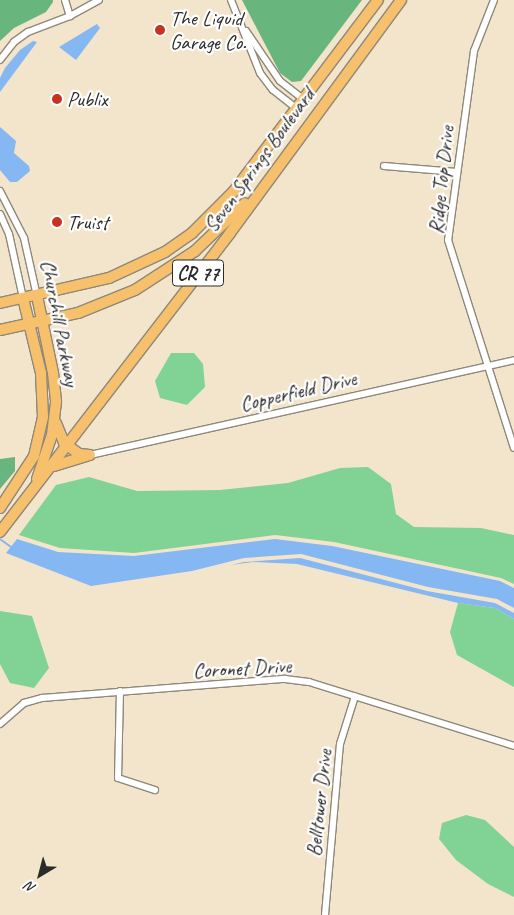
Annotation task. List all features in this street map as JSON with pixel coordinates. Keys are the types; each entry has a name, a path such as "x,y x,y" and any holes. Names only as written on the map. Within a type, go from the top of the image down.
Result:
{"main road":[{"name":"Seven Springs Boulevard","path":"37,296 109,278 165,252 192,233 234,191 378,0"},
{"name":"Seven Springs Boulevard","path":"0,532 68,446 402,0"},
{"path":"0,330 78,313 135,290 196,251 253,194 343,78"},
{"name":"Churchill Parkway","path":"30,493 49,449 55,418 53,373 44,321 37,296"},
{"name":"CR 77","path":"23,298 37,296"},
{"path":"0,303 23,298"},
{"name":"Churchill Parkway","path":"23,298 29,324"},
{"path":"0,508 29,465 42,426 44,389 29,324"},
{"path":"55,418 58,433 68,446 79,454 90,455"},
{"path":"51,467 90,455"}],"street":[{"path":"64,0 70,16"},
{"path":"0,60 14,42 28,32 70,16 98,0"},
{"path":"231,0 245,30 260,73 273,90 296,108"},
{"name":"Ridge Top Drive","path":"494,0 474,51 448,240 514,448"},
{"path":"245,30 280,81 303,99"},
{"path":"384,166 457,172"},
{"name":"Churchill Parkway","path":"0,191 24,238 37,296"},
{"name":"Churchill Parkway","path":"0,214 9,234 23,298"},
{"name":"Copperfield Drive","path":"90,455 514,360"},
{"name":"Coronet Drive","path":"0,724 12,712 34,699 285,679 355,696 514,746"},
{"path":"120,691 118,778 155,790"},
{"name":"Belltower Drive","path":"325,915 340,744 355,696"}],"green space":[{"path":"0,0 53,0 53,2 46,12 14,28 0,41"},
{"path":"242,0 362,0 301,81 292,82 280,73"},
{"path":"171,353 194,353 203,364 205,387 187,405 160,398 155,381"},
{"path":"15,457 15,471 0,489 0,459"},
{"path":"368,467 391,484 396,514 414,527 481,528 514,535 514,584 501,578 334,542 275,535 134,553 60,548 19,535 56,485 89,477 137,491 220,490 288,483 340,468"},
{"path":"458,603 495,608 514,619 514,687 457,655 450,632"},
{"path":"0,611 32,616 49,668 34,688 10,683 0,664"},
{"path":"466,815 485,820 514,847 514,897 488,884 456,860 439,839 442,823"}],"water":[{"path":"97,24 100,28 76,60 59,47"},
{"path":"33,41 37,42 0,92 0,78 5,68 20,50"},
{"path":"0,127 16,141 14,153 29,166 30,171 17,182 10,182 0,170"},
{"path":"17,539 58,552 134,556 275,539 332,546 500,581 514,588 514,608 497,599 428,587 301,554 244,558 192,571 91,586 6,553"},
{"path":"300,558 427,591 495,603 514,613 514,619 495,608 458,603 297,564 253,562 231,565 244,562"}],"waterway":[{"path":"0,539 11,547"}],"place":[{"name":"The Liquid Garage Co.","path":"160,30"},
{"name":"Publix","path":"57,99"},
{"name":"Truist","path":"57,222"}]}
